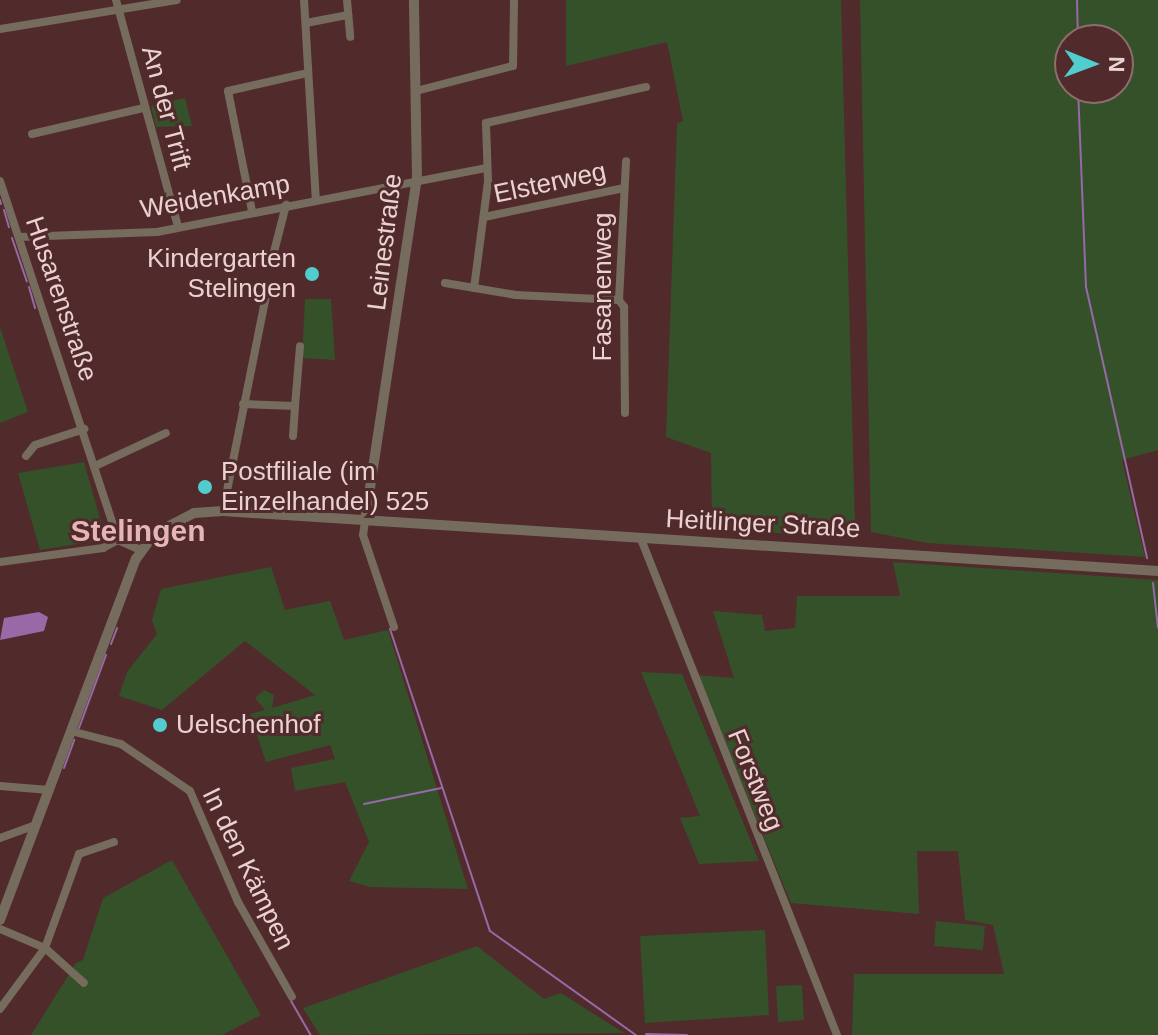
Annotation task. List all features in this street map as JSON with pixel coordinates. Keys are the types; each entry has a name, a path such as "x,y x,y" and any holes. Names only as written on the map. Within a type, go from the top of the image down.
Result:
{"street":[{"name":"An der Trift","path":"116,0 178,227"},
{"path":"0,29 87,11 99,16 177,0"},
{"path":"304,0 316,200"},
{"path":"347,0 350,37"},
{"name":"Leinestraße","path":"370,521 417,178 414,0"},
{"path":"416,91 513,66 514,0"},
{"path":"306,23 348,15"},
{"path":"252,211 228,91 308,73"},
{"path":"474,288 484,217 486,123 646,87"},
{"path":"32,134 144,108"},
{"name":"Fasanenweg","path":"625,413 624,307 619,300 626,161"},
{"name":"Weidenkamp","path":"19,237 178,227 417,178 487,168"},
{"name":"Husarenstraße","path":"0,181 118,540"},
{"name":"Elsterweg","path":"484,217 624,188"},
{"path":"274,252 286,205"},
{"path":"445,283 516,295 619,300"},
{"path":"223,511 266,295"},
{"path":"293,436 300,346"},
{"path":"243,404 295,406"},
{"path":"26,456 35,445 84,429"},
{"path":"95,466 166,433"},
{"name":"Heitlinger Straße","path":"140,550 175,521 203,511 223,511 1158,571"},
{"path":"370,521 363,535 394,627"},
{"name":"Forstweg","path":"641,539 837,1035"},
{"path":"0,562 103,548 118,540 140,550 0,920"},
{"name":"In den Kämpen","path":"71,731 121,744 190,791 238,902 292,997"},
{"path":"0,786 49,790"},
{"path":"0,838 36,825"},
{"path":"0,1009 45,948 79,854 114,842"},
{"path":"0,929 45,948 84,983"}],"green space":[{"path":"566,0 841,0 855,527 841,534 712,532 711,453 666,437 677,123 683,121 667,42 566,66"},
{"path":"860,0 1158,0 1158,450 1122,460 1145,557 927,543 871,532"},
{"path":"185,98 192,126 156,127 151,106"},
{"path":"305,299 331,299 335,360 302,358"},
{"path":"0,327 28,412 0,423"},
{"path":"84,462 103,529 96,541 40,550 18,473"},
{"path":"893,562 1158,580 1158,1035 852,1035 854,974 1004,974 993,925 965,920 958,851 917,851 919,914 791,903 697,675 734,678 713,611 762,615 765,631 795,628 797,596 900,596"},
{"path":"271,567 285,610 330,601 344,640 388,630 468,889 370,887 349,881 369,842 345,782 295,791 291,768 335,759 330,745 266,762 250,714 265,710 255,698 264,690 274,695 272,708 315,695 245,641 162,710 119,696 127,672 157,634 152,620 161,589"},
{"path":"641,672 682,674 759,861 699,864 680,818 700,816"},
{"path":"172,860 261,1015 222,1035 31,1035 76,963 83,960 103,898"},
{"path":"936,921 985,926 983,950 934,946"},
{"path":"765,930 769,1015 645,1023 640,936"},
{"path":"477,946 544,999 561,993 624,1033 320,1035 303,1008"},
{"path":"802,985 804,1020 778,1022 776,986"}],"shaded area":[{"path":"39,612 48,617 44,631 0,640 4,618"}],"waterway":[{"path":"1077,0 1078,24"},
{"path":"1079,104 1086,287 1147,558"},
{"path":"0,200 1,204"},
{"path":"4,210 9,227"},
{"path":"12,238 27,282"},
{"path":"29,287 35,308"},
{"path":"1153,583 1158,628"},
{"path":"111,644 117,628"},
{"path":"390,629 490,931 636,1035"},
{"path":"79,728 106,655"},
{"path":"64,768 74,740"},
{"path":"364,804 441,788"},
{"path":"291,1001 311,1035"},
{"path":"646,1034 687,1035"}],"place":[{"name":"Kindergarten Stelingen","path":"312,274"},
{"name":"Postfiliale (im Einzelhandel) 525","path":"205,487"},
{"name":"Uelschenhof","path":"160,725"}],"district":[{"name":"Stelingen","path":"138,531"}]}
